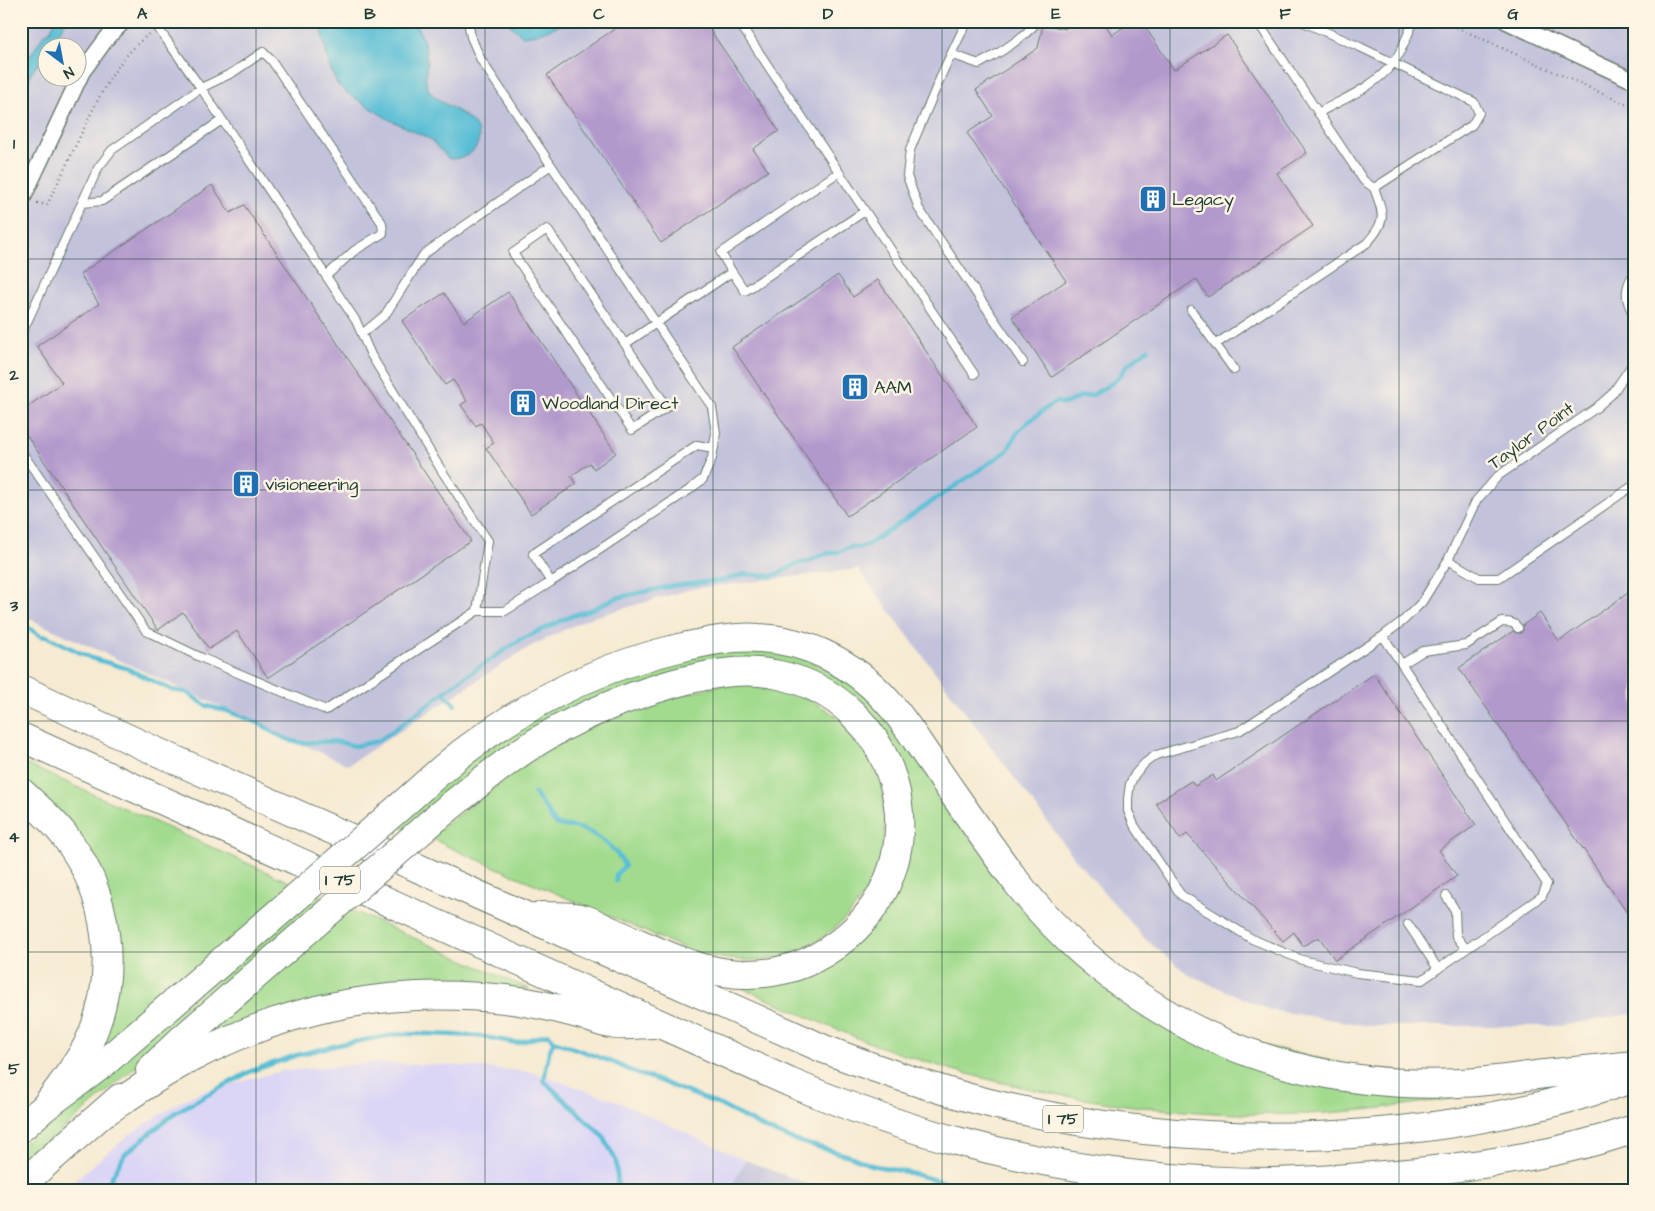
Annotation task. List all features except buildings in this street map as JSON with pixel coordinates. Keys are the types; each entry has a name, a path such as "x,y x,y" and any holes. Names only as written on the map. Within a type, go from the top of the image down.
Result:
{"highway":[{"path":"21,1128 45,1107 104,1063 466,749 492,731 548,696 632,661 688,646 737,638 759,638 780,641 819,651 854,671 872,686 898,715 1018,883 1054,925 1108,974 1162,1011 1193,1028 1229,1045 1284,1064 1336,1076 1397,1083 1453,1084 1634,1065"},
{"path":"21,1185 107,1111 180,1041 436,818 503,764 579,718 662,687 719,674 753,672 779,674 822,691 850,710 875,740 884,755 896,790 898,809 898,846 890,875 876,904 863,921 836,945 814,959 795,967 759,974 720,973 692,965 582,918 524,914"},
{"name":"I 75","path":"21,689 153,750 824,1049 869,1066 978,1100 1052,1117 1172,1133 1220,1136 1320,1136 1432,1126 1519,1110 1612,1086 1634,1078"},
{"name":"I 75","path":"21,737 789,1082 859,1110 958,1142 1071,1166 1113,1172 1175,1178 1275,1182 1356,1178 1441,1169 1533,1155 1607,1138 1634,1129"},
{"path":"21,792 41,810 64,836 85,869 99,904 106,943 106,983 95,1026 78,1060 45,1107"},
{"path":"107,1111 169,1070 244,1033 272,1022 304,1013 372,999 403,996 465,995 524,1002 581,1015 612,1025 659,1024"}],"street":[{"path":"28,202 82,72 99,47 124,21"},
{"path":"1506,21 1634,81"}],"lane":[{"path":"21,451 146,631 202,658 326,710 478,611 505,611 551,582 703,478 712,458 716,433 712,407 481,60 471,38 468,21"},
{"path":"738,21 974,374"},
{"path":"967,21 910,150 907,176 919,210 1023,362"},
{"path":"951,54 979,64 1029,33 1038,21"},
{"path":"1216,344 1367,244 1378,231 1382,220 1381,207 1374,188 1364,181 1257,21"},
{"path":"1301,21 1474,102 1479,113 1472,125 1374,188"},
{"path":"1318,113 1378,78 1393,63 1414,21"},
{"path":"156,25 201,88 356,321 371,355 440,468 488,541 478,611"},
{"path":"21,335 98,168 112,150 201,88 232,73 263,52 272,61 382,223 383,233 354,251 326,276"},
{"path":"82,203 102,201 222,120"},
{"path":"362,334 385,316 424,254 551,165"},
{"path":"839,172 721,253 732,272 746,292 865,211"},
{"path":"547,229 625,344 667,407 632,430 513,253 547,229"},
{"path":"625,344 732,272"},
{"path":"1634,274 1627,286 1626,298 1629,308 1634,315"},
{"path":"1191,310 1234,370"},
{"name":"Taylor Point","path":"1402,664 1547,884 1542,896 1422,980 1357,973 1302,960 1252,939 1181,895 1134,825 1128,812 1130,784 1135,774 1145,763 1156,756 1239,731 1383,636 1404,620 1422,602 1448,560 1476,501 1498,476 1602,403 1612,394 1634,362"},
{"path":"551,582 533,554 696,445 714,448"},
{"path":"1448,560 1479,578 1499,578 1634,485"},
{"path":"1383,636 1402,664 1423,651 1466,645 1502,622 1515,624 1518,628"},
{"path":"1446,896 1455,910 1456,936 1466,949"},
{"path":"1408,924 1438,969"}],"path":[{"path":"1443,21 1634,108"},
{"path":"28,202 47,205 94,106 113,74 136,45 156,25"}],"shaded area":[{"path":"21,21 1634,21 1634,1013 1561,1026 1371,1026 1270,1010 1189,975 1145,939 1076,860 858,569 691,589 587,619 529,647 348,765 21,615"},
{"path":"371,1063 447,1065 531,1072 617,1101 745,1160 730,1190 63,1190 129,1135 178,1103 200,1092 282,1071"},
{"path":"745,1160 824,1190 730,1190"}],"green space":[{"path":"791,650 873,697 999,870 1166,1023 1464,1092 1464,1097 1366,1110 1307,1114 1203,1112 1100,1102 998,1082 898,1053 742,988 744,983 817,968 908,840 850,698 694,668 409,830 393,823 453,773 566,696 694,653"},
{"path":"733,682 789,692 807,699 832,713 859,739 882,785 885,822 884,839 877,871 870,886 861,900 837,926 804,948 789,955 758,960 734,960 688,950 429,837 546,749 634,707"},
{"path":"21,762 294,884 97,1056 115,950 21,780"},
{"path":"313,892 329,899 21,1166 21,1146"},
{"path":"347,908 529,989 508,990 210,1038 205,1032"}],"water":[{"path":"55,21 66,21 55,38 42,38 45,33 50,31"},
{"path":"352,21 412,21 422,36 425,46 427,87 434,96 462,114 477,128 479,137 476,147 471,153 449,159 430,139 388,119 347,93 337,84 329,65 322,34 332,24"},
{"path":"508,21 571,21 537,34 523,36"},
{"path":"38,44 38,64 31,73 28,84 21,94 21,70"}],"waterway":[{"path":"21,623 42,637 46,636 91,658 126,668 172,690 186,692 207,706 227,711 261,724 276,734 292,741 303,743 335,741 355,746 378,741 463,678 520,640 616,598 671,586 724,580 745,574 772,576 796,564 810,561 824,554 838,552 851,547 860,548 869,544 1007,451 1017,433 1052,404 1057,402 1065,404 1079,397 1096,393 1115,381 1127,365 1148,349"},
{"path":"444,693 455,705"},
{"path":"534,793 555,823 561,826 583,829 604,841 616,853 625,866 616,874 616,881"},
{"path":"103,1190 125,1154 176,1112 251,1071 297,1055 342,1044 399,1034 479,1036 517,1043 548,1034 554,1041 720,1105 768,1130 797,1141 850,1156 871,1165 910,1173 973,1190"},
{"path":"554,1041 549,1052 544,1081 603,1136 616,1161 618,1190"}],"place":[{"name":"Legacy","path":"1153,199"},
{"name":"AAM","path":"855,387"},
{"name":"Woodland Direct","path":"523,403"},
{"name":"visioneering","path":"246,484"}]}
